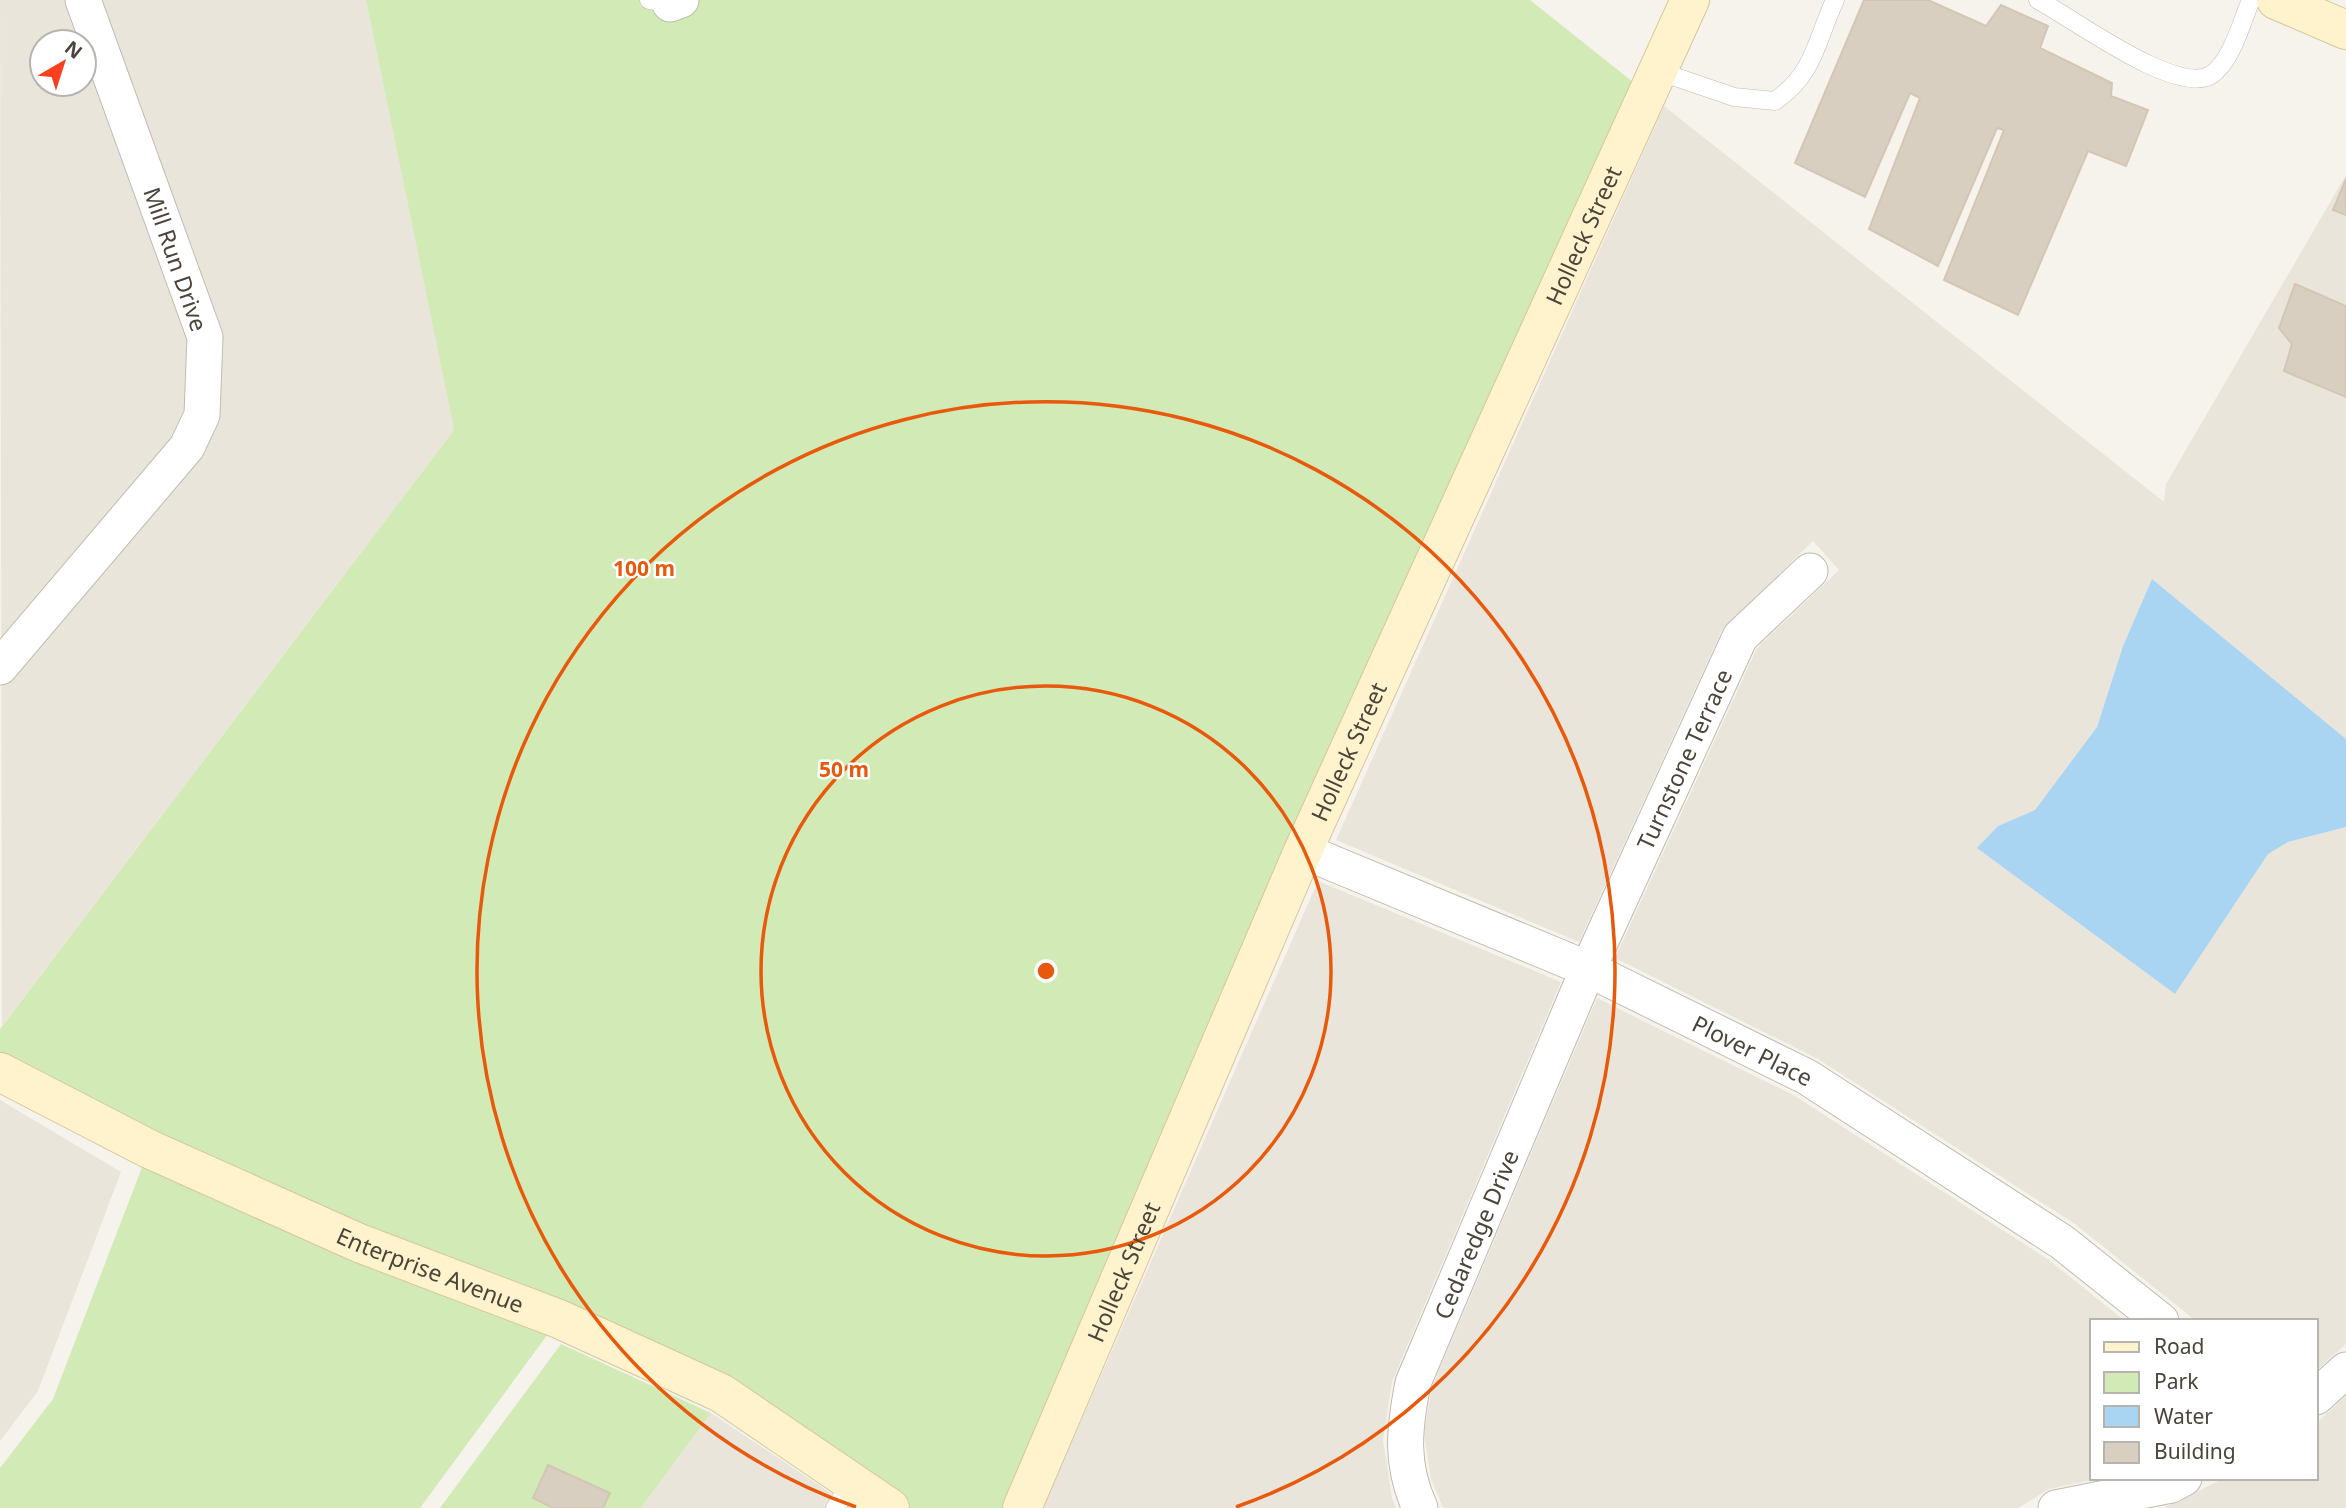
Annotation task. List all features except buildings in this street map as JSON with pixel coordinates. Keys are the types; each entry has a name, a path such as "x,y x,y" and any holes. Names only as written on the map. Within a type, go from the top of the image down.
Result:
{"street":[{"name":"Mill Run Drive","path":"0,667 187,447 202,415 205,337 83,0"},
{"name":"Holleck Street","path":"1022,1508 1303,851 1690,0"},
{"path":"2276,0 2346,30"},
{"name":"Turnstone Terrace","path":"1588,969 1740,637 1810,571"},
{"name":"Plover Place","path":"1303,851 1588,969 1807,1077 2062,1242 2158,1319"},
{"name":"Cedaredge Drive","path":"1420,1508 1410,1487 1403,1435 1412,1383 1588,969"},
{"name":"Enterprise Avenue","path":"0,1072 149,1149 347,1237 559,1319 721,1393 844,1495 890,1508"},
{"path":"2318,1395 2346,1370"},
{"path":"2056,1508 2171,1485 2180,1480"}],"lane":[{"path":"1658,71 1734,97 1775,101 1790,91 1815,57 1835,0"},
{"path":"2038,0 2156,68 2192,79 2209,76 2220,66 2251,0"}],"shaded area":[{"path":"0,0 366,0 454,430 2,1026"},
{"path":"1664,106 2164,502 2166,484 2346,175 2346,739 2152,579 2123,646 2097,727 2035,810 1998,826 1978,848 2175,994 2268,854 2288,842 2346,827 2346,1344 2318,1369 2318,1319 2194,1319 2075,1224 1818,1059 1615,958 1757,648 1839,570 1813,541 1722,630 1579,942 1336,840"},
{"path":"1318,881 1561,982 1392,1382 1383,1440 1396,1508 1043,1508"},
{"path":"1597,998 1795,1096 2049,1260 2123,1319 2090,1319 2090,1480 2092,1480 2049,1489 2018,1508 1443,1508 1431,1479 1424,1433 1432,1387"},
{"path":"0,1100 121,1172 38,1391 0,1441"},
{"path":"2346,1396 2346,1508 2163,1508 2221,1480 2318,1480 2318,1421"},
{"path":"711,1413 853,1508 641,1508"}],"green space":[{"path":"366,0 1530,0 1648,94 1023,1508 890,1508 559,1319 420,1508 0,1508 0,1468 53,1399 149,1149 0,1072 0,1029 454,430"},
{"path":"561,1344 711,1413 641,1508 440,1508"}],"water":[{"path":"2152,579 2346,739 2346,827 2288,842 2268,854 2175,994 1977,848 1998,826 2035,810 2097,727 2123,646"}]}
